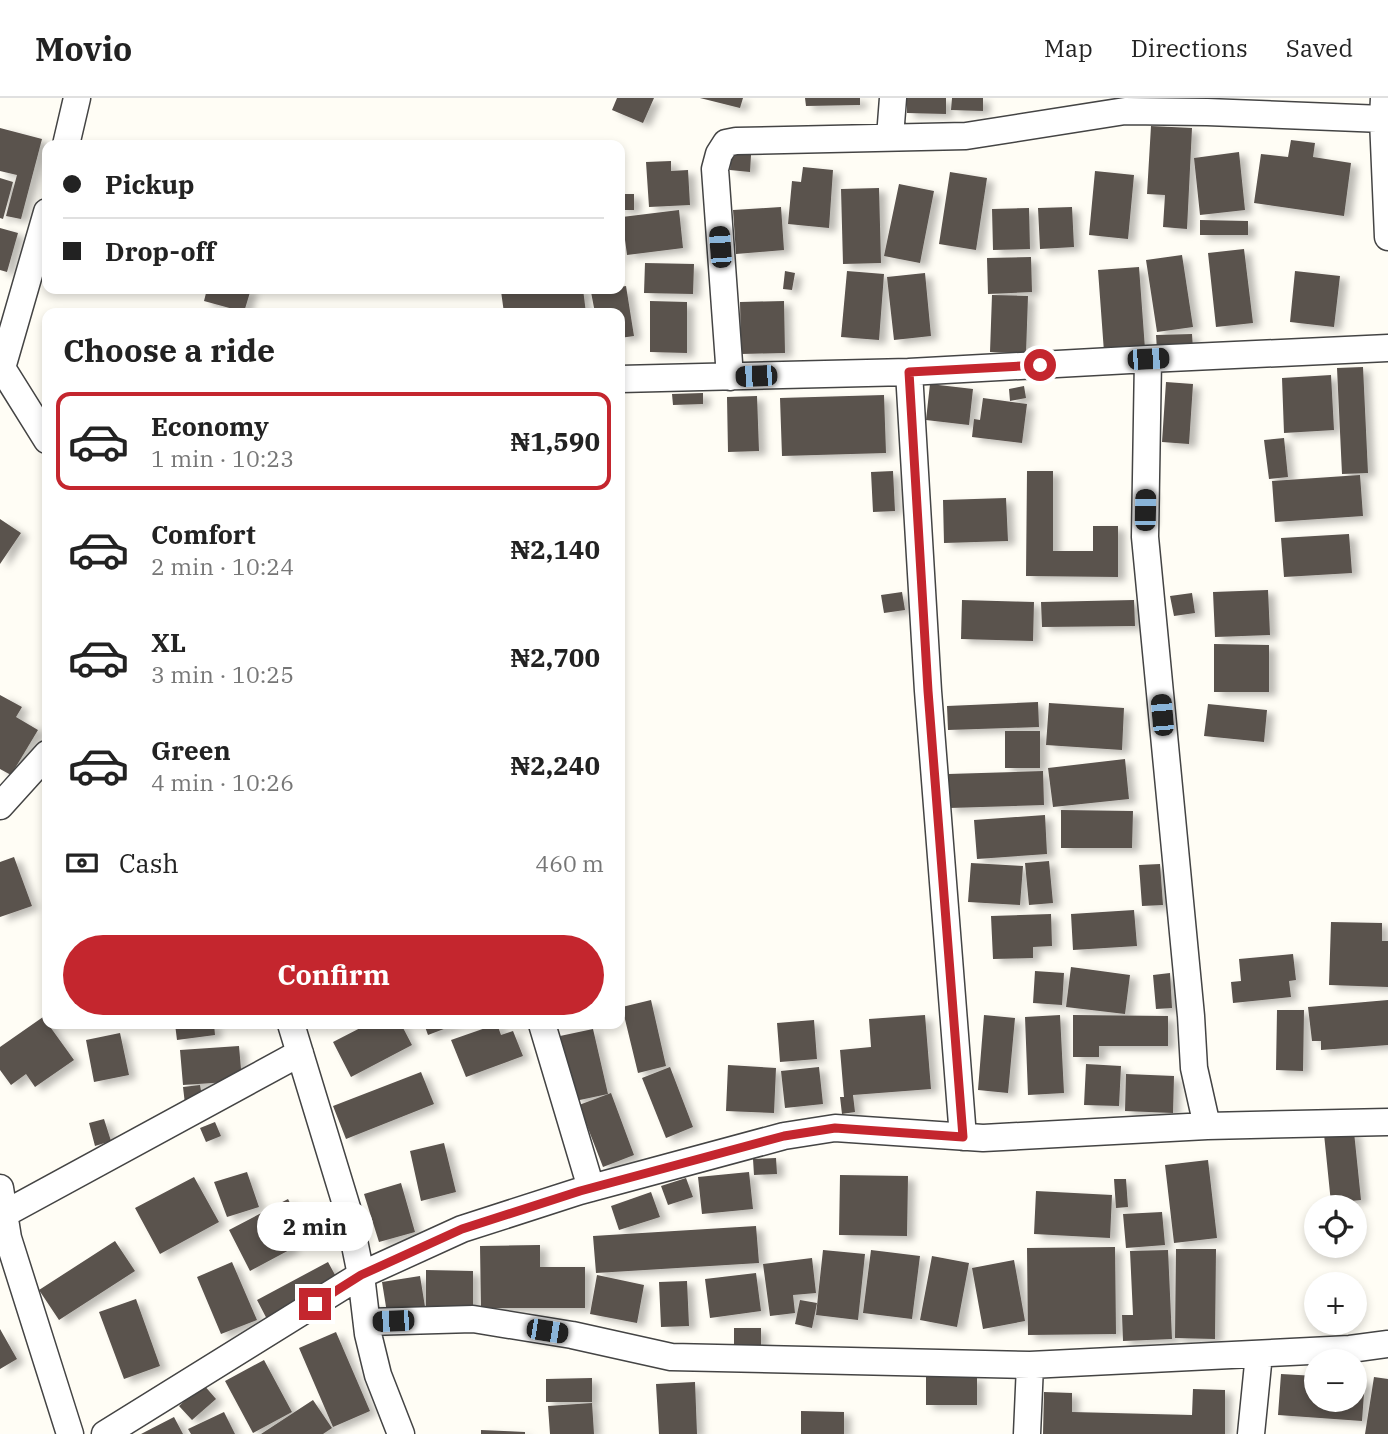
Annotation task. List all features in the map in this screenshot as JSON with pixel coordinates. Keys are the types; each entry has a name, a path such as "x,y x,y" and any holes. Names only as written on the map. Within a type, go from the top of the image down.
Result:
{"street":[{"path":"67,140 77,98"},
{"path":"890,137 893,98"},
{"path":"730,377 715,169 719,154 726,143 966,136 1126,104 1207,112 1384,109 1388,237"},
{"path":"42,229 1,371 42,432"},
{"path":"625,379 909,372 1388,348"},
{"path":"1148,359 1145,537 1194,1068 1207,1126"},
{"path":"909,372 928,691 963,1137"},
{"path":"0,806 42,760"},
{"path":"292,1029 348,1212 378,1375 401,1434"},
{"path":"543,1029 591,1188"},
{"path":"70,1434 8,1238 2,1201 300,1054"},
{"path":"105,1434 361,1275 462,1229 591,1188 784,1136 835,1128 983,1138 1207,1126 1388,1122"},
{"path":"367,1322 473,1319 572,1335 671,1357 1030,1365 1350,1349 1388,1344"},
{"path":"1251,1434 1259,1354"},
{"path":"1027,1434 1030,1365"}],"building":[{"path":"617,98 654,98 643,123 612,110"},
{"path":"700,98 743,98 740,108"},
{"path":"805,98 860,98 860,105 806,106"},
{"path":"907,98 946,98 946,114 907,113"},
{"path":"952,98 983,98 983,111 951,110"},
{"path":"1151,126 1192,128 1187,229 1163,227 1165,195 1147,194"},
{"path":"0,128 42,139 21,219 6,216 17,175 0,171"},
{"path":"1291,140 1315,143 1313,157 1351,163 1344,216 1254,203 1261,154 1288,157"},
{"path":"1239,152 1245,210 1200,215 1194,158"},
{"path":"731,154 751,155 750,172 730,170"},
{"path":"671,161 671,171 688,170 690,205 649,207 646,162"},
{"path":"803,167 833,170 829,228 788,224 792,181 801,182"},
{"path":"1095,171 1134,175 1128,239 1089,235"},
{"path":"950,172 987,178 976,250 939,244"},
{"path":"0,178 13,182 3,219 0,218"},
{"path":"899,184 934,191 920,263 884,256"},
{"path":"879,188 881,263 843,264 841,189"},
{"path":"625,194 634,194 634,210 625,210"},
{"path":"781,207 784,250 736,254 733,210"},
{"path":"1072,207 1074,247 1040,249 1038,208"},
{"path":"1029,208 1030,249 993,250 992,209"},
{"path":"679,210 683,248 627,255 625,217"},
{"path":"1200,220 1248,221 1248,235 1200,235"},
{"path":"0,228 18,233 7,272 0,270"},
{"path":"1244,249 1253,323 1216,327 1208,253"},
{"path":"1182,255 1193,327 1157,332 1146,260"},
{"path":"1031,257 1032,292 988,294 987,258"},
{"path":"645,263 694,264 693,294 644,293"},
{"path":"1139,267 1145,349 1104,352 1098,270"},
{"path":"785,271 795,273 792,290 783,289"},
{"path":"847,271 884,274 879,340 841,337"},
{"path":"1295,271 1340,276 1334,327 1290,322"},
{"path":"925,273 931,336 894,340 887,277"},
{"path":"625,286 634,336 625,337 625,308 594,308 591,294 625,294"},
{"path":"206,294 249,294 245,308 229,308 204,301"},
{"path":"501,294 584,294 585,308 503,308"},
{"path":"992,295 1028,296 1026,353 990,352"},
{"path":"650,301 687,302 687,353 650,352"},
{"path":"784,301 785,353 741,354 740,302"},
{"path":"1192,334 1193,349 1157,350 1156,335"},
{"path":"1363,367 1368,473 1342,474 1337,368"},
{"path":"1331,375 1334,430 1284,433 1282,378"},
{"path":"1166,382 1193,384 1189,444 1162,442"},
{"path":"930,384 973,389 969,425 926,420"},
{"path":"1024,386 1026,398 1010,401 1009,389"},
{"path":"703,393 703,404 673,405 672,394"},
{"path":"884,395 886,453 782,456 780,398"},
{"path":"757,396 759,451 728,452 727,397"},
{"path":"983,398 1027,404 1022,443 972,437 974,419 980,420"},
{"path":"1284,438 1288,477 1269,479 1264,440"},
{"path":"893,471 895,511 873,512 871,472"},
{"path":"1027,471 1053,471 1053,551 1093,551 1093,526 1118,526 1118,577 1026,576"},
{"path":"1360,475 1363,516 1275,522 1272,481"},
{"path":"1006,498 1008,541 944,543 943,500"},
{"path":"0,519 21,533 0,564"},
{"path":"1349,534 1352,573 1284,577 1281,538"},
{"path":"1268,590 1270,635 1215,637 1213,592"},
{"path":"902,592 905,610 884,613 881,595"},
{"path":"1192,593 1195,613 1174,616 1170,596"},
{"path":"962,600 1034,602 1033,641 961,639"},
{"path":"1134,600 1135,626 1042,627 1041,602"},
{"path":"1214,644 1269,645 1269,692 1214,692"},
{"path":"0,695 22,707 16,717 38,730 11,775 0,769"},
{"path":"1038,702 1039,727 948,730 947,706"},
{"path":"1049,703 1124,708 1122,750 1046,745"},
{"path":"1208,704 1267,710 1264,742 1204,736"},
{"path":"1005,731 1040,731 1040,768 1005,768"},
{"path":"1125,759 1129,799 1053,807 1048,768"},
{"path":"1043,771 1044,805 949,808 948,774"},
{"path":"1061,810 1133,811 1132,848 1061,848"},
{"path":"1045,815 1047,854 977,859 974,820"},
{"path":"14,857 32,906 0,917 0,862"},
{"path":"1049,861 1053,903 1029,905 1025,863"},
{"path":"971,863 1023,866 1020,905 968,902"},
{"path":"1160,864 1163,905 1142,906 1139,865"},
{"path":"1134,910 1137,946 1073,950 1071,914"},
{"path":"1051,914 1052,946 1033,947 1033,958 993,959 991,916"},
{"path":"1331,922 1382,923 1382,941 1388,941 1388,987 1329,985"},
{"path":"1293,954 1296,980 1289,981 1291,997 1233,1003 1231,982 1241,981 1239,959"},
{"path":"1071,967 1130,975 1125,1014 1066,1007"},
{"path":"1035,971 1064,973 1062,1005 1033,1003"},
{"path":"1170,973 1172,1008 1156,1009 1153,975"},
{"path":"651,1000 666,1066 638,1073 625,1019 625,1006"},
{"path":"1388,1000 1388,1045 1321,1050 1321,1041 1312,1041 1308,1007"},
{"path":"1277,1010 1304,1010 1303,1071 1276,1070"},
{"path":"925,1015 931,1089 853,1095 855,1112 842,1114 840,1097 844,1097 840,1050 871,1047 869,1019"},
{"path":"984,1015 1015,1018 1008,1093 978,1090"},
{"path":"1060,1015 1064,1093 1028,1095 1025,1017"},
{"path":"1073,1015 1168,1016 1168,1046 1099,1046 1099,1057 1073,1057"},
{"path":"42,1018 42,1029 52,1029 74,1060 35,1087 26,1074 11,1085 0,1070 0,1047"},
{"path":"814,1020 817,1059 780,1062 777,1023"},
{"path":"176,1029 214,1029 215,1035 177,1040"},
{"path":"358,1029 404,1029 412,1045 351,1077 333,1042"},
{"path":"426,1029 444,1029 428,1035"},
{"path":"483,1029 499,1029 501,1035 513,1031 523,1056 466,1077 451,1040"},
{"path":"593,1029 608,1094 575,1101 560,1036"},
{"path":"120,1033 129,1075 94,1082 86,1040"},
{"path":"239,1046 242,1081 183,1085 180,1050"},
{"path":"1086,1064 1121,1066 1119,1106 1084,1105"},
{"path":"728,1065 776,1068 774,1113 726,1111"},
{"path":"670,1067 693,1127 666,1138 642,1078"},
{"path":"819,1067 823,1104 785,1108 781,1071"},
{"path":"421,1072 434,1104 346,1139 333,1106"},
{"path":"1126,1074 1174,1076 1173,1113 1125,1111"},
{"path":"200,1085 203,1102 185,1104 183,1087"},
{"path":"611,1093 634,1155 603,1167 579,1105"},
{"path":"104,1119 111,1141 95,1146 89,1123"},
{"path":"215,1122 221,1136 206,1142 200,1128"},
{"path":"1354,1132 1360,1195 1330,1195 1324,1134"},
{"path":"444,1143 456,1192 421,1201 410,1151"},
{"path":"776,1158 777,1174 754,1175 753,1159"},
{"path":"1208,1160 1217,1238 1174,1243 1165,1165"},
{"path":"247,1172 259,1207 227,1217 214,1182"},
{"path":"749,1172 753,1209 702,1214 698,1177"},
{"path":"840,1175 908,1176 907,1236 839,1235"},
{"path":"194,1177 219,1222 160,1254 135,1208"},
{"path":"686,1178 693,1197 668,1205 661,1186"},
{"path":"1114,1179 1126,1179 1128,1207 1116,1208"},
{"path":"401,1183 415,1232 379,1242 364,1194"},
{"path":"1036,1191 1112,1195 1110,1238 1034,1234"},
{"path":"651,1192 660,1217 619,1230 611,1206"},
{"path":"288,1199 301,1225 285,1233 293,1248 250,1271 229,1230"},
{"path":"1162,1212 1165,1245 1126,1248 1123,1214"},
{"path":"756,1226 759,1263 596,1273 593,1236"},
{"path":"115,1241 135,1271 59,1320 39,1290"},
{"path":"540,1245 540,1267 585,1267 585,1308 481,1308 480,1246"},
{"path":"1115,1247 1116,1334 1028,1335 1027,1248"},
{"path":"1176,1249 1216,1249 1215,1339 1175,1338"},
{"path":"823,1250 865,1254 858,1320 816,1315"},
{"path":"871,1250 920,1256 912,1319 863,1313"},
{"path":"1168,1250 1172,1339 1123,1341 1122,1315 1133,1315 1130,1251"},
{"path":"932,1256 969,1263 957,1327 920,1320"},
{"path":"812,1258 816,1293 793,1295 795,1313 770,1316 763,1264"},
{"path":"1014,1260 1025,1321 983,1329 972,1268"},
{"path":"232,1262 257,1320 221,1334 197,1277"},
{"path":"328,1262 340,1284 269,1323 257,1300"},
{"path":"426,1270 473,1271 473,1311 426,1311"},
{"path":"756,1273 761,1311 710,1318 705,1279"},
{"path":"597,1275 644,1285 637,1323 590,1314"},
{"path":"420,1276 426,1313 388,1319 382,1282"},
{"path":"687,1281 689,1326 661,1327 659,1282"},
{"path":"136,1299 160,1366 124,1379 99,1312"},
{"path":"800,1300 817,1303 812,1328 795,1324"},
{"path":"734,1328 761,1328 761,1346 734,1346"},
{"path":"0,1329 17,1359 0,1369"},
{"path":"336,1332 370,1411 333,1427 299,1348"},
{"path":"264,1360 292,1412 253,1433 225,1381"},
{"path":"1281,1374 1304,1375 1304,1412 1363,1412 1362,1421 1278,1415"},
{"path":"926,1377 977,1377 977,1405 926,1405"},
{"path":"1374,1377 1388,1379 1388,1434 1365,1434"},
{"path":"592,1378 592,1402 546,1402 546,1379"},
{"path":"695,1382 697,1434 659,1434 656,1384"},
{"path":"203,1384 216,1399 192,1420 179,1406"},
{"path":"1193,1389 1225,1390 1225,1434 1043,1434 1044,1392 1072,1393 1072,1412 1192,1415"},
{"path":"313,1400 332,1428 323,1434 261,1434"},
{"path":"592,1403 594,1434 550,1434 548,1406"},
{"path":"801,1411 844,1412 844,1434 801,1434"},
{"path":"224,1412 235,1434 191,1434 188,1429"},
{"path":"174,1417 183,1434 141,1434"},
{"path":"481,1430 525,1432 525,1434 481,1434"}],"route":[{"path":"315,1304 361,1275 462,1229 580,1191 784,1136 835,1128 963,1137 928,691 909,372 1040,365"}]}
